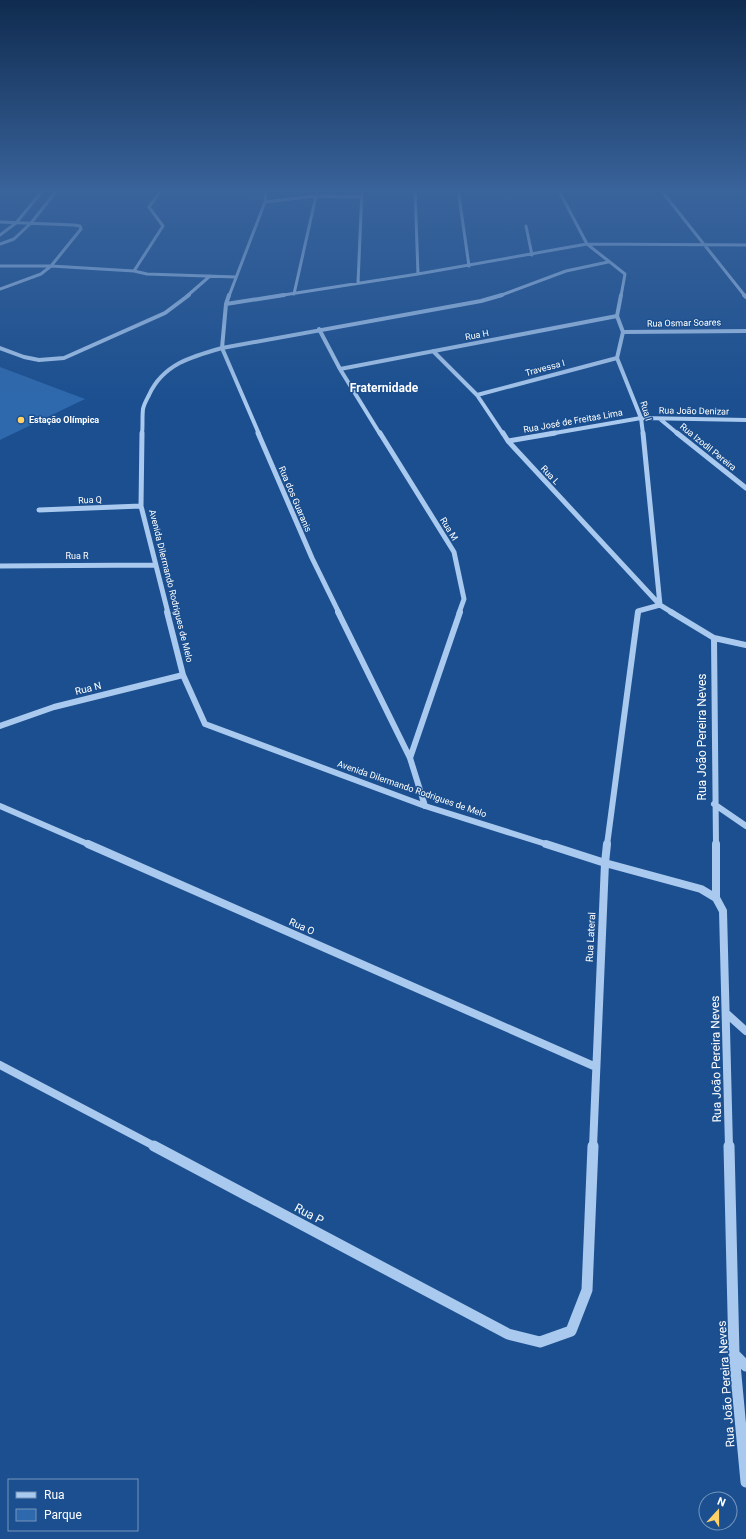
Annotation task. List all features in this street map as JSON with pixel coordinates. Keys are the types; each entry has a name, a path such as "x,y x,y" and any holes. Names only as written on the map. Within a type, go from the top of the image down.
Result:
{"street":[{"path":"0,289 41,274 55,261"},
{"path":"134,271 141,261"},
{"name":"Rua dos Guaranis","path":"242,261 226,304 222,348 312,558 410,758 425,806"},
{"path":"294,294 301,261"},
{"path":"358,283 359,261"},
{"path":"418,261 418,274"},
{"path":"468,261 469,266"},
{"path":"226,304 499,261"},
{"path":"717,261 746,297"},
{"path":"608,262 625,274 617,316 623,332 617,358"},
{"name":"Avenida Dilermando Rodrigues de Melo","path":"608,262 566,271 502,295 480,301 319,329 222,348 193,356 180,362 165,372 152,388 143,408 141,506 154,565 183,675 205,724 425,806 605,863 701,889 716,898"},
{"path":"0,266 51,266 134,271 147,274 236,277"},
{"path":"0,348 37,360 52,361 64,358 165,312 184,299 210,276"},
{"name":"Rua H","path":"340,368 617,316"},
{"name":"Rua M","path":"319,329 340,368 454,552 464,599 410,758"},
{"name":"Rua Osmar Soares","path":"623,332 746,331"},
{"name":"Rua L","path":"433,351 477,395 508,441 660,605 714,638 746,645"},
{"name":"Travessa I","path":"477,395 617,358"},
{"name":"Rua I","path":"617,358 641,418 660,605"},
{"name":"Rua João Denizar","path":"641,418 746,420"},
{"name":"Rua José de Freitas Lima","path":"508,441 641,418"},
{"name":"Rua Izodil Pereira","path":"660,419 746,488"},
{"name":"Rua Q","path":"39,510 141,506"},
{"name":"Rua R","path":"0,566 154,565"},
{"name":"Rua Lateral","path":"587,1290 605,863 638,611 660,605"},
{"name":"Rua João Pereira Neves","path":"714,638 714,804 716,898 723,911 727,1014 734,1354 746,1482"},
{"name":"Rua N","path":"0,726 54,707 183,675"},
{"path":"714,804 746,826"},
{"name":"Rua O","path":"0,806 596,1066"},
{"path":"727,1014 746,1031"},
{"name":"Rua P","path":"0,1065 508,1334 540,1342 571,1331 587,1290"},
{"path":"734,1354 746,1366"}],"green space":[{"name":"Estação Olímpica","path":"0,367 85,399 0,440"}],"place":[{"name":"Estação Olímpica","path":"21,420"}],"district":[{"name":"Fraternidade","path":"384,388"}]}
